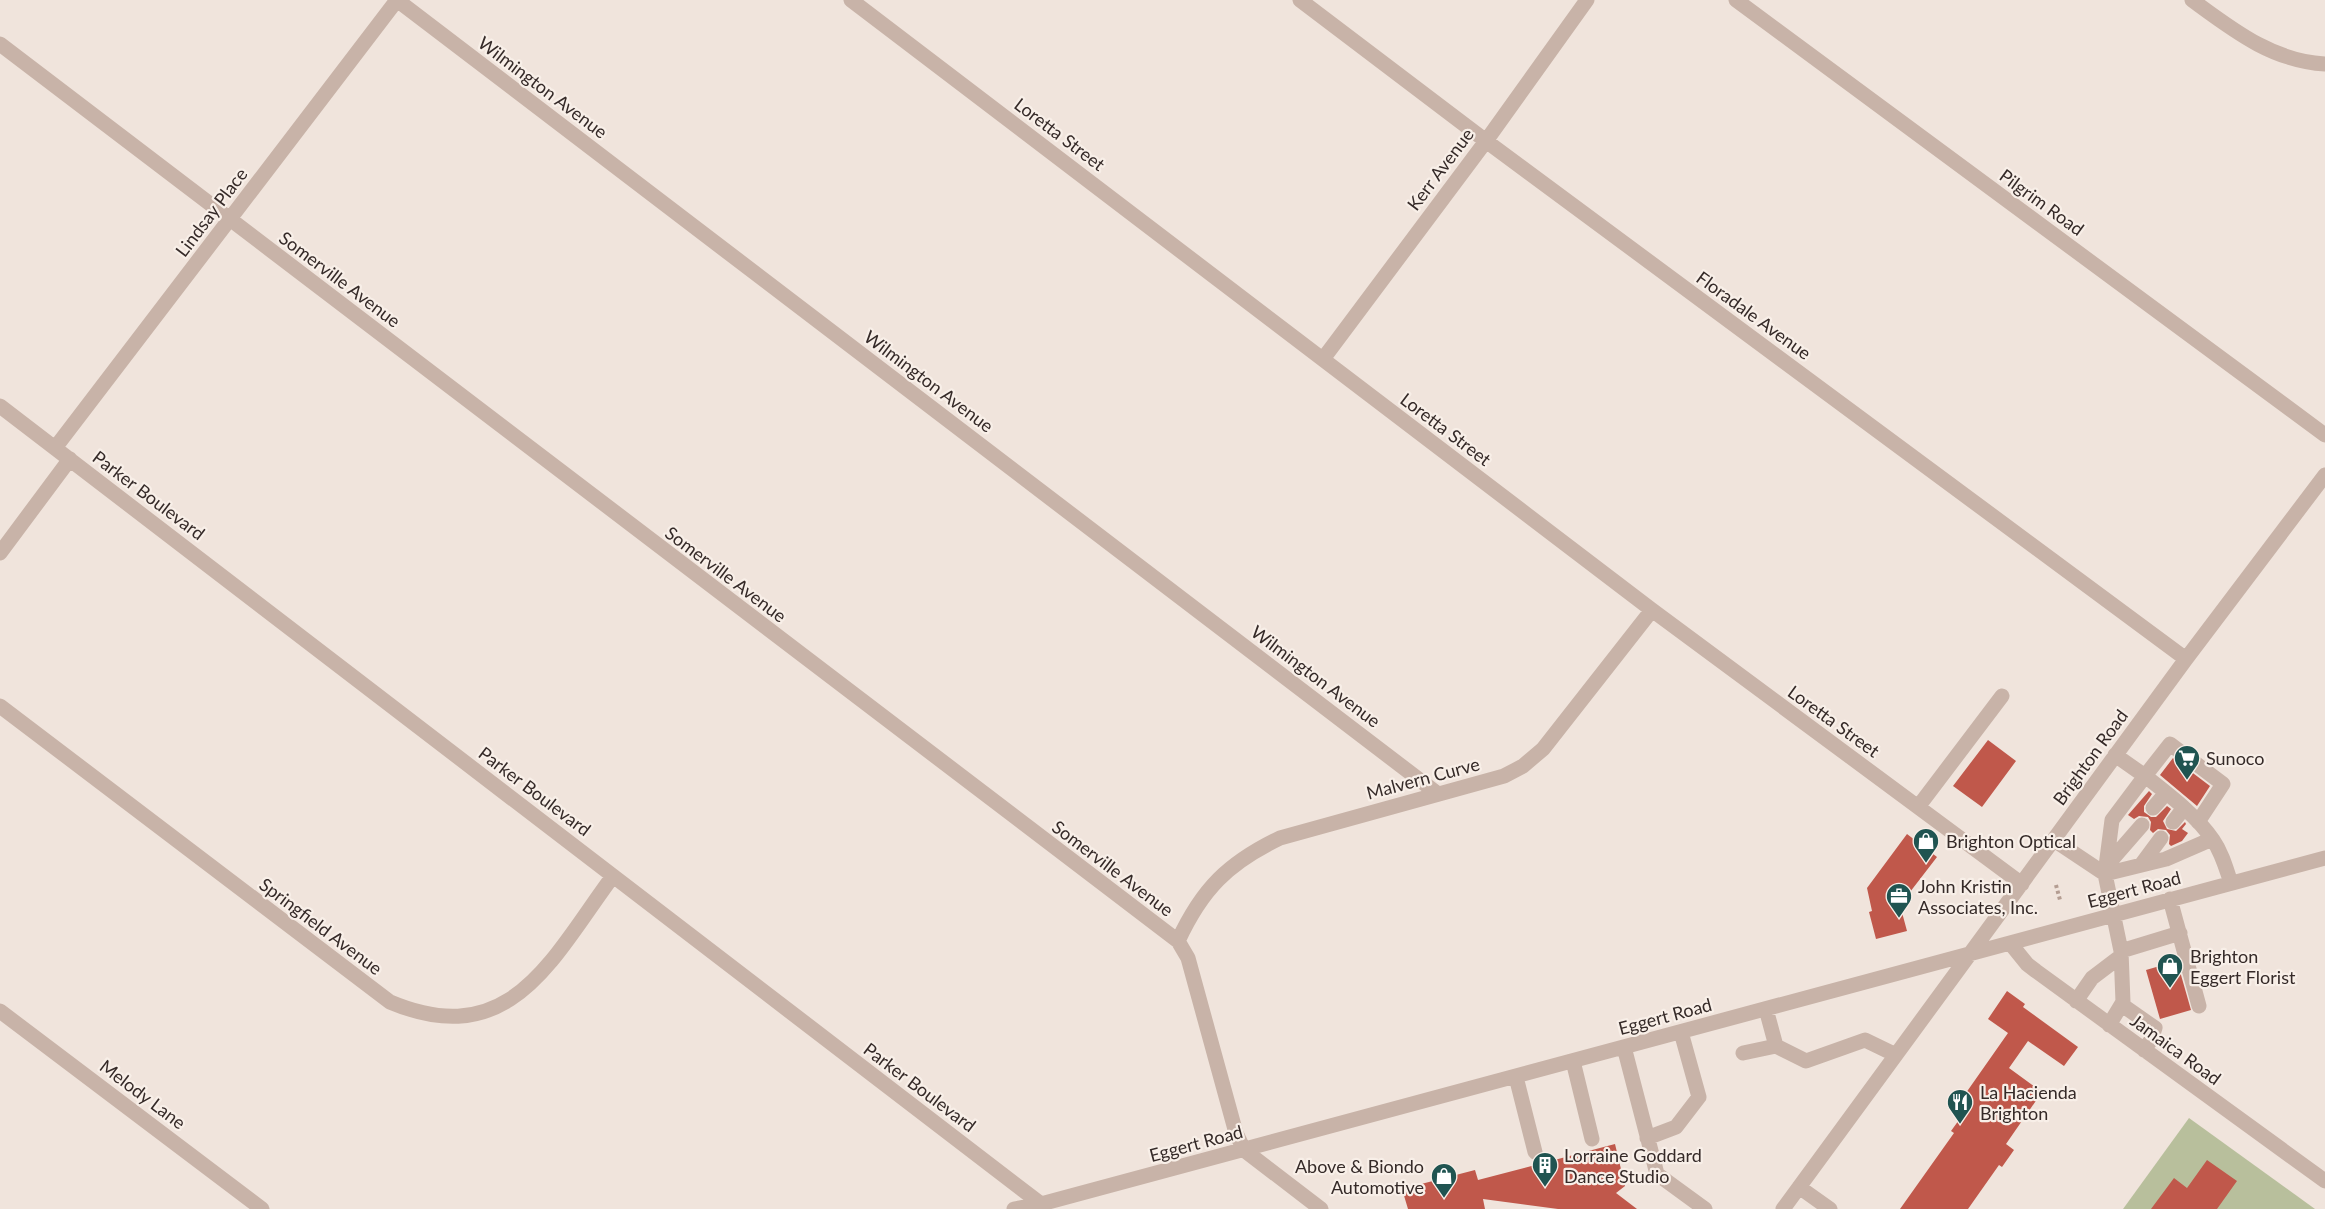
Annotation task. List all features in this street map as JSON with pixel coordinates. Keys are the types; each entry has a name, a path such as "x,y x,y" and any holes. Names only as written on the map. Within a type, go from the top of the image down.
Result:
{"street":[{"name":"Lindsay Place","path":"55,448 397,0"},
{"name":"Wilmington Avenue","path":"397,0 1438,794"},
{"name":"Loretta Street","path":"851,0 1652,610 2022,884"},
{"name":"Floradale Avenue","path":"1300,0 1486,141 2186,659"},
{"name":"Kerr Avenue","path":"1323,359 1486,141 1587,0"},
{"name":"Pilgrim Road","path":"1736,0 2325,435"},
{"path":"2192,0 2241,36 2268,50 2291,58 2325,64"},
{"name":"Somerville Avenue","path":"0,44 1178,941 1188,958 1236,1133 1244,1150"},
{"name":"Parker Boulevard","path":"0,406 1042,1207"},
{"path":"0,554 70,459"},
{"name":"Brighton Road","path":"1783,1209 2115,755 2325,475"},
{"name":"Malvern Curve","path":"1178,941 1190,914 1207,890 1228,868 1253,851 1280,838 1504,776 1523,766 1536,755 1652,610"},
{"path":"1918,807 2002,696"},
{"name":"Springfield Avenue","path":"0,706 390,1002 413,1012 437,1017 458,1017 482,1012 505,1003 522,992 542,972 613,876"},
{"path":"2109,1024 2122,1005 2121,954 2114,914 2106,888 2112,819 2170,744 2223,784 2198,822"},
{"path":"2115,755 2166,793 2198,822 2222,856 2232,883"},
{"path":"2153,808 2166,793"},
{"path":"2173,822 2184,808"},
{"path":"2106,869 2142,825"},
{"path":"2141,865 2161,838"},
{"path":"2054,840 2106,869 2141,865 2166,859 2212,839"},
{"name":"Eggert Road","path":"1014,1209 1042,1207 1244,1150 2325,858"},
{"path":"2170,899 2199,1006"},
{"path":"2076,1001 2092,978 2121,954 2180,933"},
{"name":"Jamaica Road","path":"2010,943 2026,964 2325,1181"},
{"path":"2122,1005 2155,1028 2144,1050"},
{"path":"1766,1009 1776,1046"},
{"name":"Melody Lane","path":"0,1011 262,1209"},
{"path":"1647,1138 1677,1127 1699,1097 1681,1032"},
{"path":"1743,1053 1776,1046 1806,1061 1865,1040 1896,1055"},
{"path":"1624,1047 1657,1174 1706,1209"},
{"path":"1573,1061 1592,1139"},
{"path":"1516,1077 1535,1152"},
{"path":"1244,1150 1321,1209"},
{"path":"1799,1186 1830,1209"}],"path":[{"path":"2056,885 2060,900"}],"green space":[{"path":"2189,1118 2315,1209 2123,1209"}],"building":[{"path":"1988,740 2016,761 1982,807 1953,786"},
{"name":"Sunoco","path":"2173,758 2210,786 2197,806 2160,775"},
{"path":"2149,791 2152,794 2144,806 2144,812 2151,817 2156,817 2167,806 2171,809 2163,821 2167,829 2176,831 2185,822 2182,829 2188,833 2182,841 2171,846 2169,844 2170,835 2166,830 2158,829 2153,833 2150,830 2151,822 2148,817 2139,816 2134,819 2128,815"},
{"path":"1907,834 1937,857 1900,905 1907,931 1876,939 1869,912 1872,911 1867,888"},
{"name":"Brighton Eggert Florist","path":"2177,961 2191,1010 2160,1019 2146,970"},
{"path":"2007,991 2025,1004 2023,1007 2078,1047 2064,1066 2028,1041 2009,1068 2042,1092 2006,1144 2014,1150 2002,1167 1999,1165 1968,1209 1900,1209 1954,1133 1951,1131 1969,1106 1961,1100 2008,1033 1988,1019"},
{"path":"1615,1144 1625,1186 1616,1193 1637,1209 1558,1209 1483,1199 1485,1209 1408,1209 1402,1189 1475,1170 1478,1180"},
{"path":"2207,1160 2237,1181 2217,1209 2151,1209 2174,1178 2187,1188"}],"place":[{"name":"Sunoco","path":"2187,781"},
{"name":"Brighton Optical","path":"1926,864"},
{"name":"John Kristin Associates, Inc.","path":"1899,919"},
{"name":"Brighton Eggert Florist","path":"2170,989"},
{"name":"La Hacienda Brighton","path":"1960,1125"},
{"name":"Lorraine Goddard Dance Studio","path":"1545,1188"},
{"name":"Above & Biondo Automotive","path":"1444,1199"}]}
